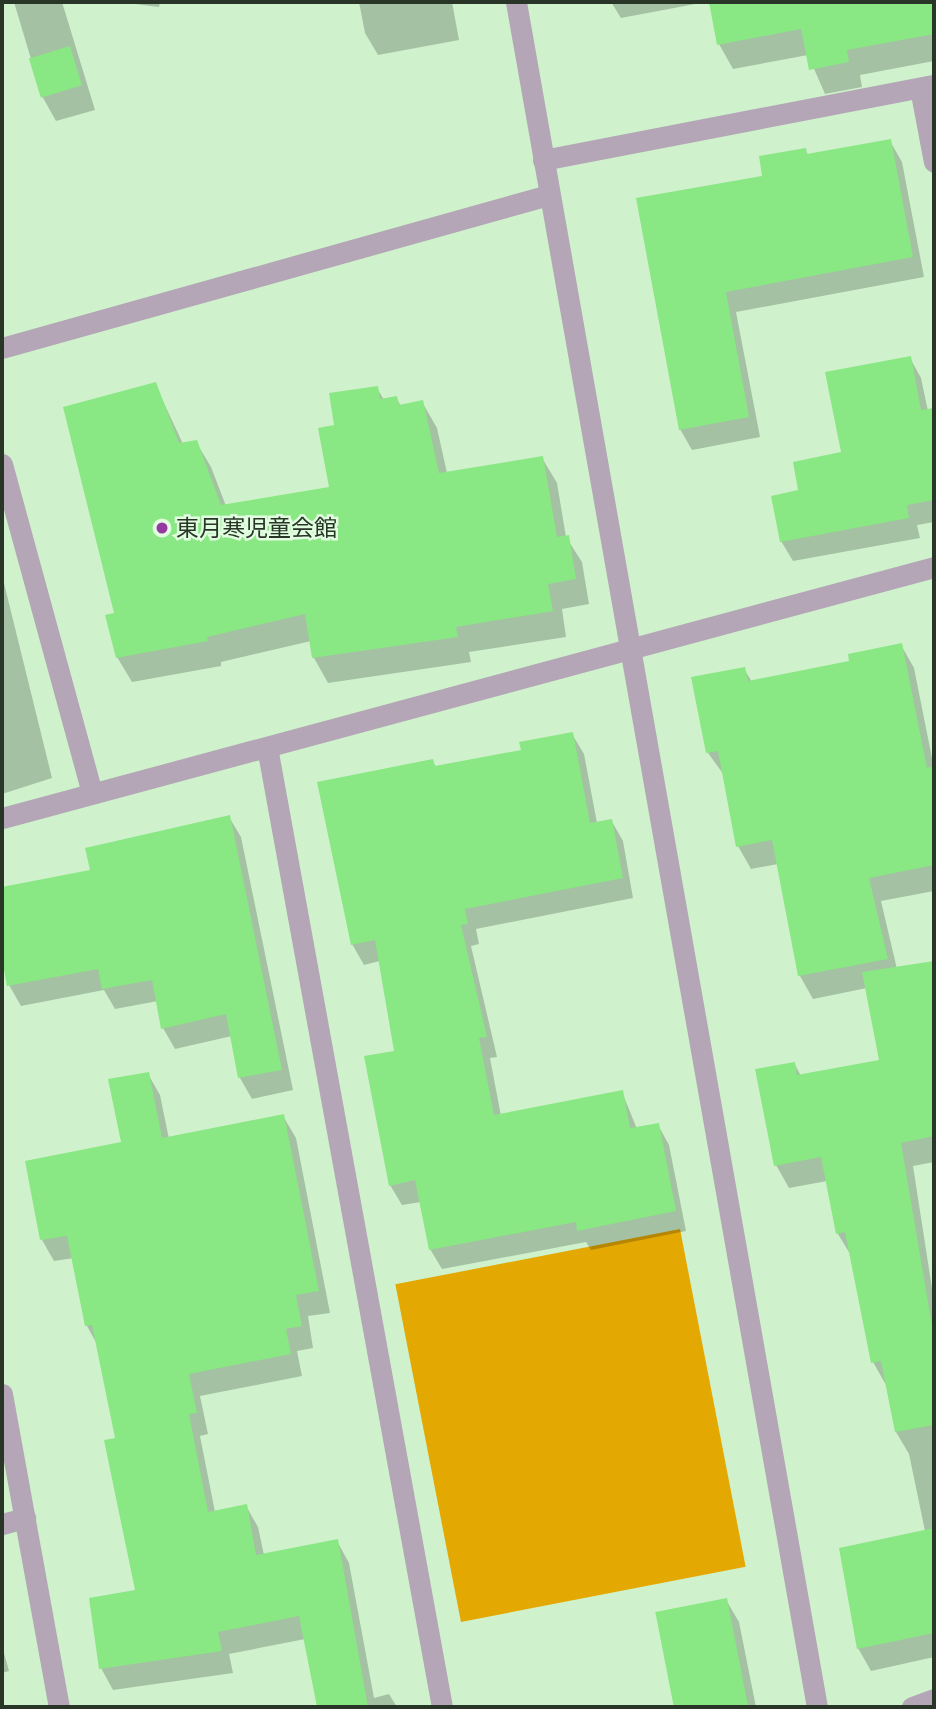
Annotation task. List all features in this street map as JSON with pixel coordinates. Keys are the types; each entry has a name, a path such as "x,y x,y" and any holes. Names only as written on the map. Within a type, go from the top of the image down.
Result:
{"street":[{"path":"516,2 817,1707"},
{"path":"543,160 927,87 934,162"},
{"path":"2,348 548,195"},
{"path":"2,464 92,793"},
{"path":"2,818 934,567"},
{"path":"267,747 442,1707"},
{"path":"2,1394 59,1707"},
{"path":"2,1524 25,1518"},
{"path":"912,1707 934,1699"}],"shaded area":[{"path":"680,1229 746,1567 461,1622 395,1284"}],"building":[{"path":"709,2 934,2 934,34 847,50 849,62 809,70 801,29 717,45"},
{"path":"70,46 82,85 41,98 29,59"},
{"path":"891,139 913,257 726,292 749,417 679,430 636,198 762,176 759,156 806,148 807,154"},
{"path":"911,356 921,410 934,408 934,500 907,505 909,518 780,542 771,496 798,490 793,462 841,452 825,372"},
{"path":"156,382 179,443 197,440 221,505 329,487 318,428 334,425 329,393 378,386 380,399 397,396 399,405 423,400 439,473 543,456 557,537 569,535 576,579 548,584 553,611 456,627 458,637 312,658 305,614 207,637 208,641 116,658 105,615 114,613 63,407"},
{"path":"902,643 927,768 934,766 934,865 869,878 888,959 798,976 772,840 736,847 718,751 706,753 691,677 745,667 748,681 849,661 848,654"},
{"path":"573,732 590,823 612,819 623,878 465,909 468,924 461,925 487,1037 479,1038 494,1115 623,1090 630,1128 659,1123 676,1211 577,1231 576,1222 429,1250 415,1180 389,1186 364,1056 394,1051 375,940 351,945 317,782 433,759 435,766 521,750 519,742"},
{"path":"230,815 282,1070 238,1078 226,1014 161,1029 152,980 102,989 98,969 7,986 2,959 2,887 90,870 85,848"},
{"path":"934,961 934,1136 901,1143 934,1337 934,1425 895,1432 881,1361 871,1363 845,1232 836,1234 821,1157 774,1166 755,1069 795,1062 797,1075 879,1060 862,972"},
{"path":"149,1072 162,1138 284,1114 319,1291 296,1295 302,1326 286,1329 291,1354 189,1374 197,1413 189,1414 208,1512 247,1504 256,1555 338,1539 368,1707 317,1707 299,1616 218,1632 222,1651 99,1669 89,1598 135,1590 104,1440 115,1438 92,1325 85,1326 67,1236 40,1240 25,1161 121,1142 108,1079"},
{"path":"934,1528 934,1633 857,1649 839,1548"},
{"path":"727,1598 748,1707 674,1707 655,1612"}],"place":[{"name":"東月寒児童会館","path":"162,528"}]}
